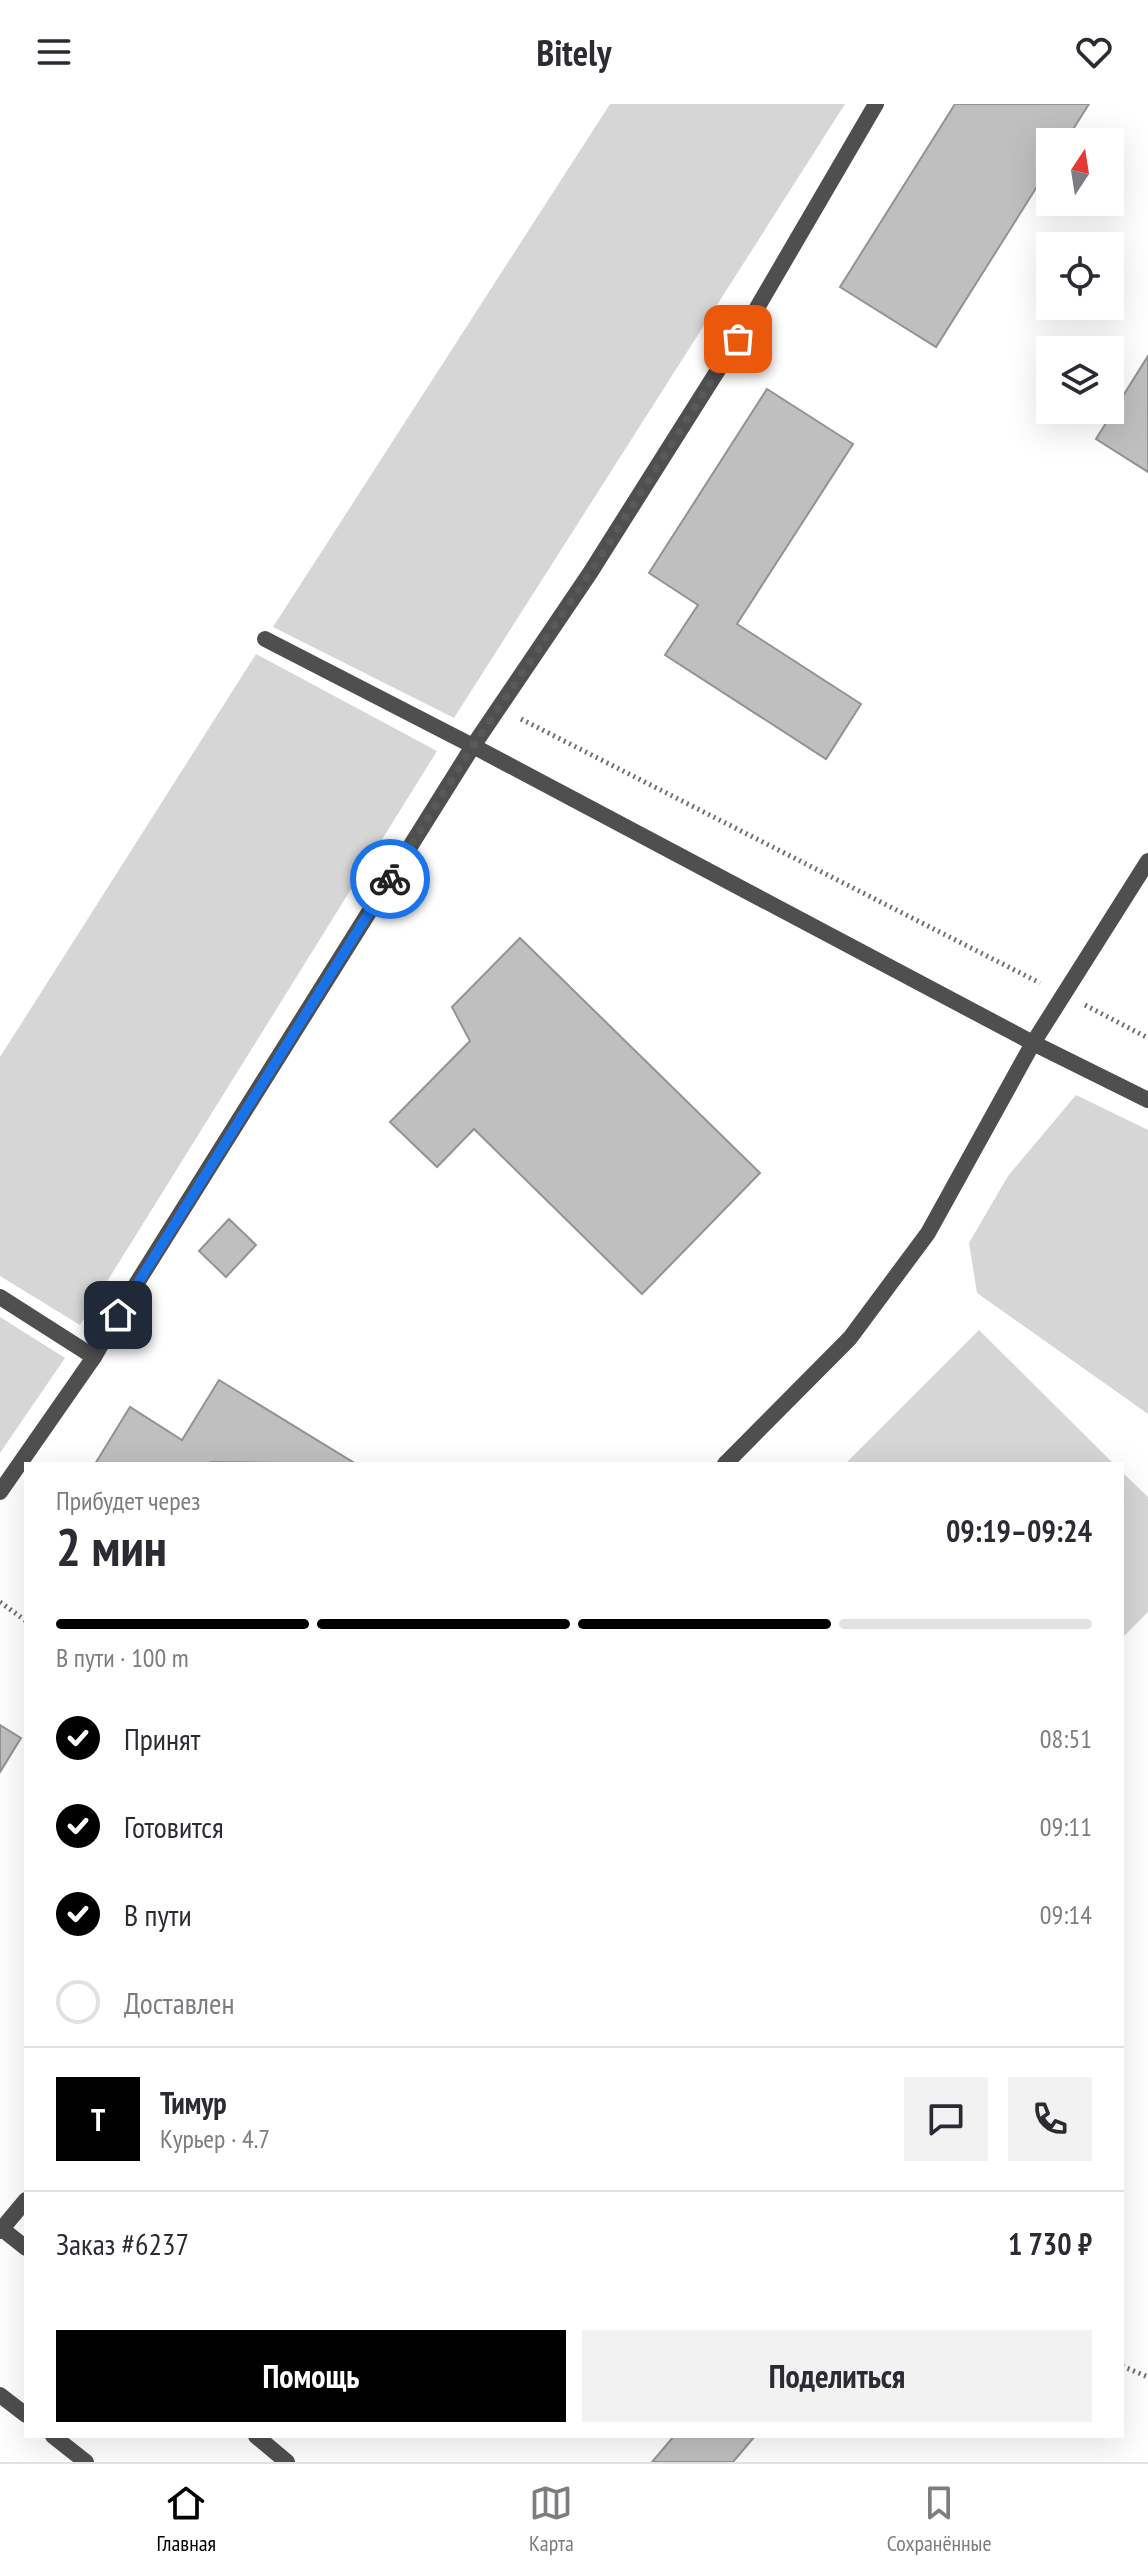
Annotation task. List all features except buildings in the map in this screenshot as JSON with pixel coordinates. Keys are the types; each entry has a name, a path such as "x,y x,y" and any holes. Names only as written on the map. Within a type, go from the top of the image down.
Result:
{"street":[{"path":"0,1492 94,1357 130,1294 473,746 590,573 754,313 876,104"},
{"path":"265,639 1033,1043 1148,1100"},
{"path":"727,1462 850,1338 928,1233 1033,1043 1148,861"},
{"path":"0,1297 94,1357"},
{"path":"24,2202 1,2230 24,2247"},
{"path":"0,2395 24,2413"},
{"path":"56,2438 86,2462"},
{"path":"258,2438 287,2462"}],"path":[{"path":"517,717 1148,1038"},
{"path":"0,1602 24,1620"},
{"path":"1124,2367 1148,2377"}],"shaded area":[{"path":"610,104 845,104 454,718 273,627"},
{"path":"256,654 437,751 80,1325 0,1276 0,1057"},
{"path":"1076,1095 1148,1130 1148,1414 977,1293 969,1243 1008,1176"},
{"path":"0,1317 65,1358 0,1453"},
{"path":"979,1330 1112,1462 847,1462"},
{"path":"1124,1474 1148,1497 1148,1612 1124,1636"}],"way so far":[{"path":"390,879 738,339"}],"route":[{"path":"118,1315 390,879"}]}
